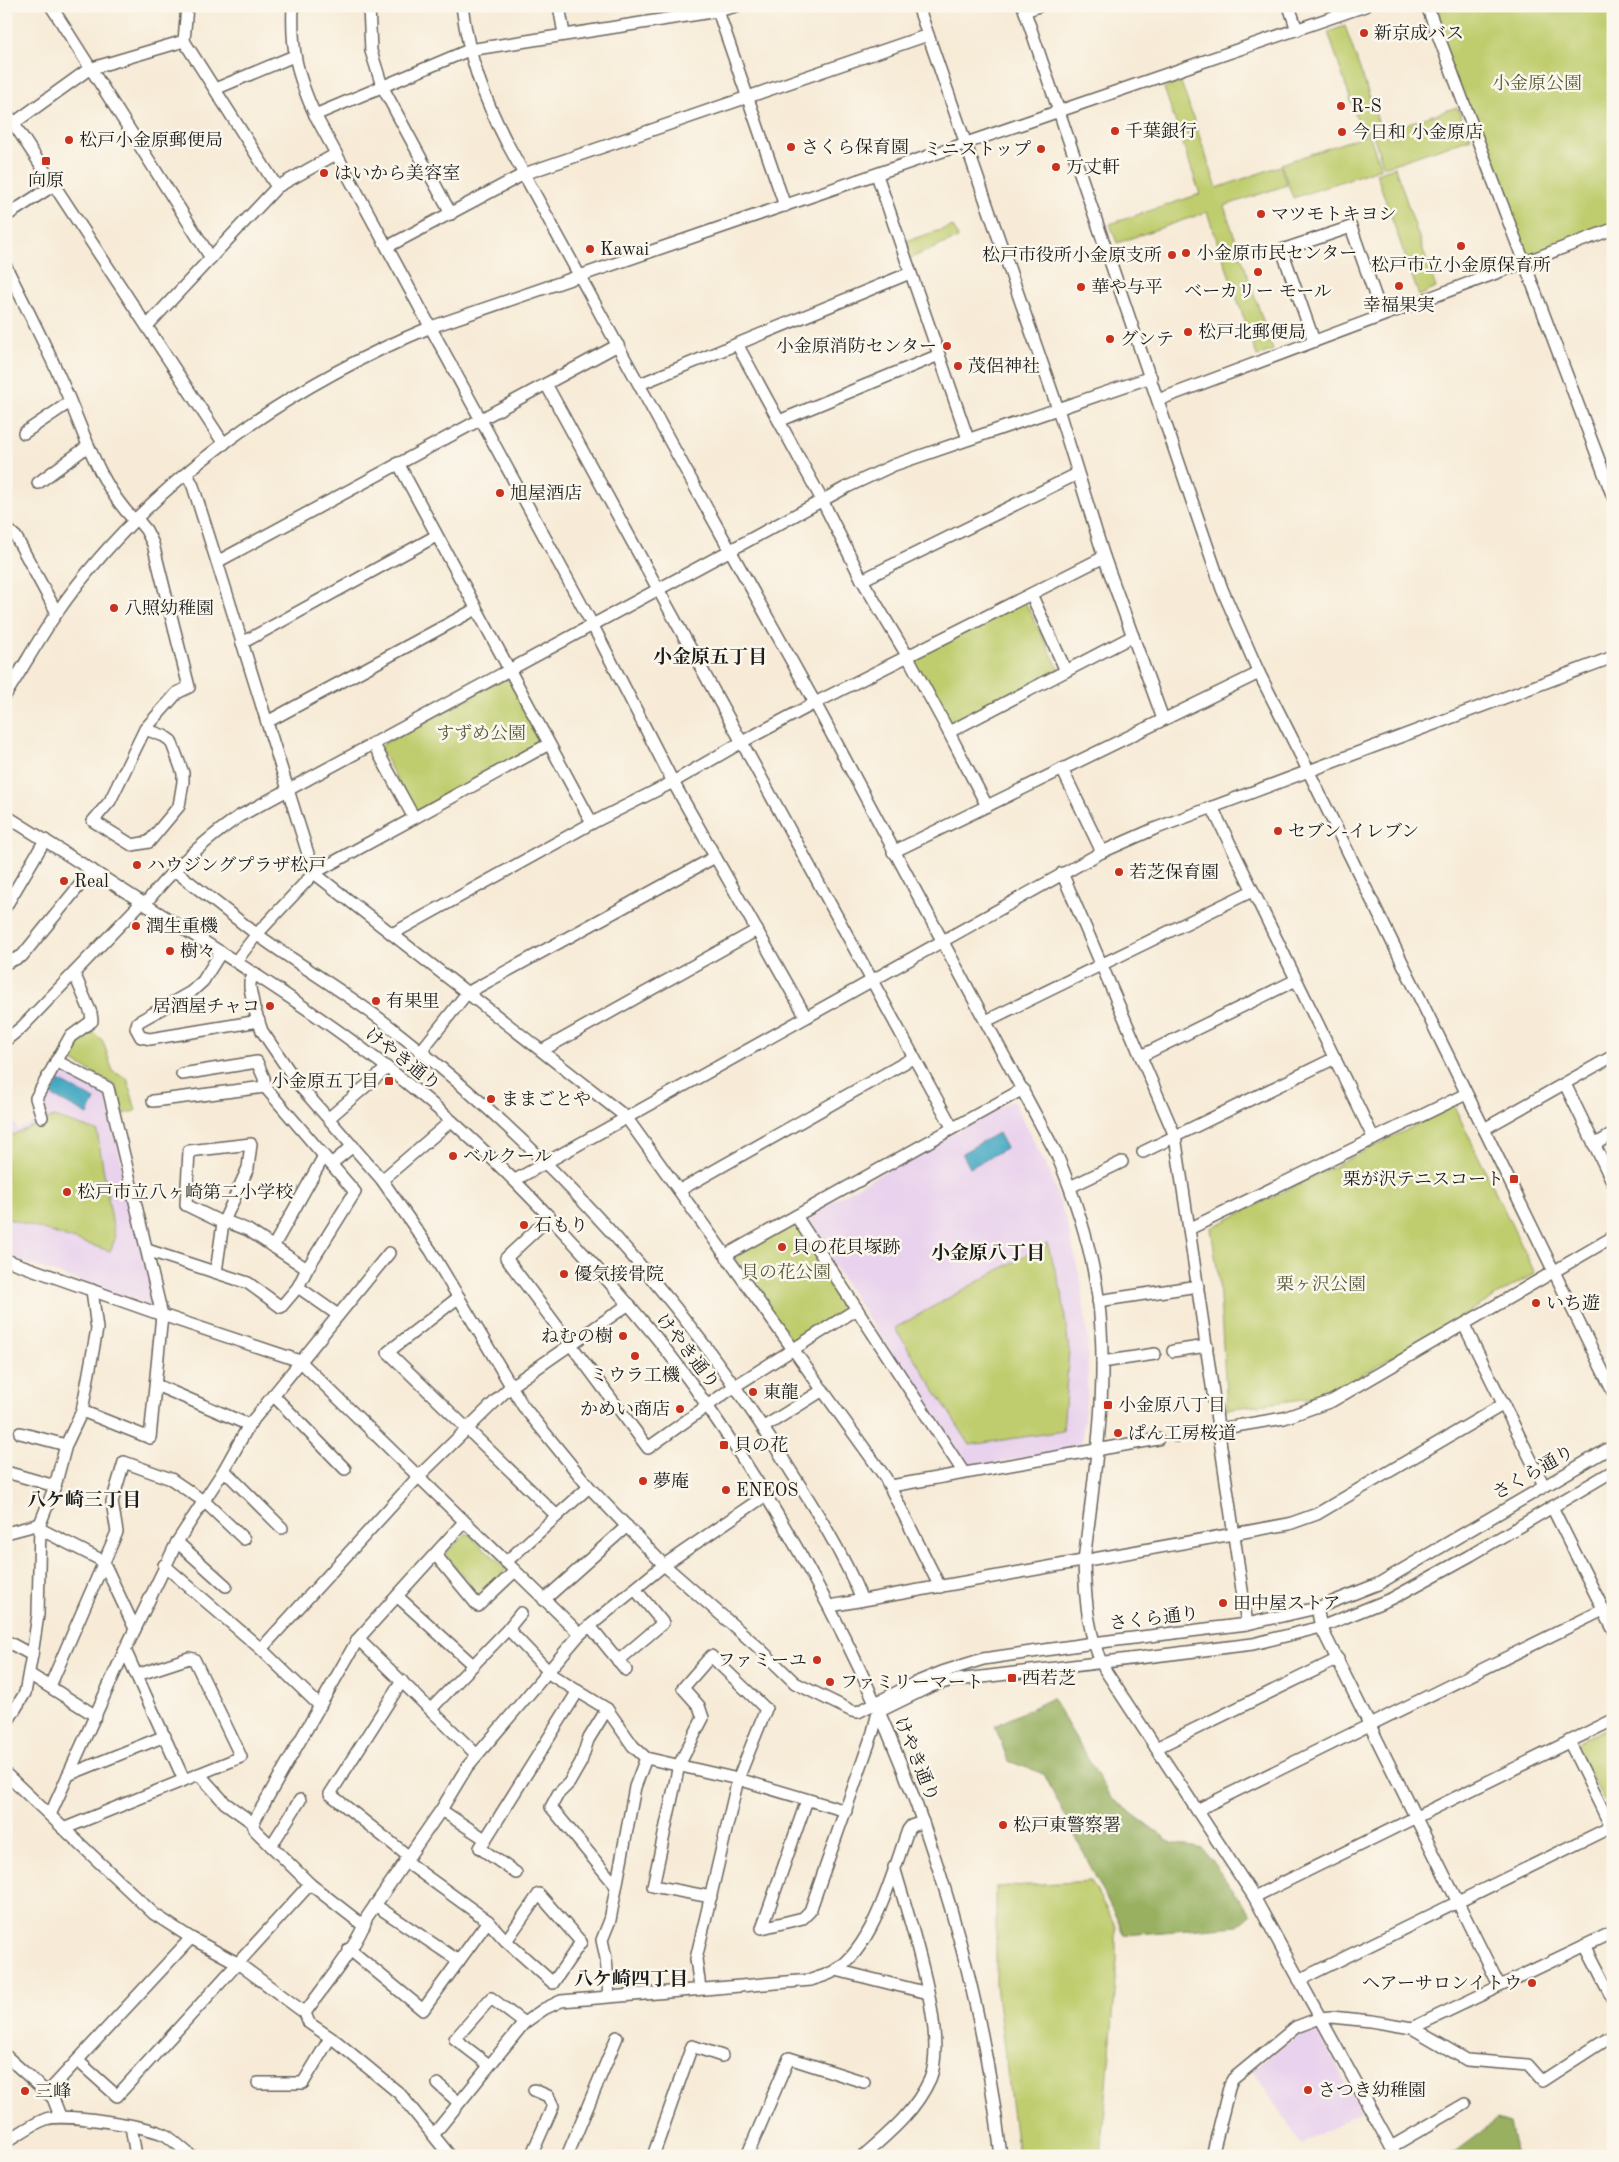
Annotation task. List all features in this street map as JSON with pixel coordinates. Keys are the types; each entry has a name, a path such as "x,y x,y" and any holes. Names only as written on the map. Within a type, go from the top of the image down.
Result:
{"street":[{"path":"50,6 211,258"},
{"path":"187,6 184,41 277,187"},
{"path":"293,6 294,56 301,85 315,115 592,624 673,782 806,1017"},
{"path":"369,6 371,51 382,86 450,214"},
{"path":"462,6 469,50 485,98 524,174 729,550 815,703 893,852 1023,1088 1056,1153 1070,1187 1085,1233 1098,1301 1102,1362 1096,1450 1084,1561 1092,1643 1101,1663 1254,1897 1394,2151 1465,2104"},
{"path":"558,6 564,34"},
{"path":"315,115 469,50 736,6"},
{"path":"918,6 1058,409 1104,557 1164,719"},
{"path":"1039,6 1024,9 1222,589 1259,673 1613,1392"},
{"path":"1289,6 1297,30"},
{"path":"6,694 57,613 136,520 224,444 276,407 320,380 392,343 431,327 1365,6"},
{"path":"1427,6 1613,497"},
{"path":"718,9 785,206"},
{"path":"387,247 524,174 928,35"},
{"path":"14,123 89,69 184,41"},
{"path":"215,88 294,56"},
{"path":"6,112 224,444"},
{"path":"147,326 277,187 336,154"},
{"path":"877,175 968,439"},
{"path":"6,216 54,185"},
{"path":"1314,341 1282,250 1351,227 1382,315"},
{"path":"1158,400 1613,229"},
{"path":"6,267 62,382 100,471 127,513 146,530 153,544 189,687 178,693 145,729 110,801 93,821 132,845 149,842 179,806 184,782 183,773 171,741 164,736 145,729"},
{"path":"640,384 910,273"},
{"path":"737,344 822,500 862,580 908,657 987,806"},
{"path":"217,562 618,345"},
{"path":"779,422 939,355"},
{"path":"6,1040 144,903 174,870 211,837 238,817 871,474 1151,377"},
{"path":"546,384 952,1128"},
{"path":"24,433 70,402"},
{"path":"38,483 88,446"},
{"path":"398,464 592,823"},
{"path":"187,474 193,486 314,873 543,1050 626,1117 891,1486 940,1587"},
{"path":"862,580 1077,474"},
{"path":"6,528 16,537 57,613"},
{"path":"242,643 436,536"},
{"path":"392,934 592,823 673,782 815,703 1104,557"},
{"path":"1030,594 1066,671"},
{"path":"267,722 476,609"},
{"path":"949,732 1133,636"},
{"path":"515,1180 1102,852 1154,828 1613,657"},
{"path":"893,852 1259,673"},
{"path":"372,743 414,818"},
{"path":"236,960 257,934 314,873 549,744"},
{"path":"1062,769 1102,852"},
{"path":"1212,807 1374,1139"},
{"name":"けやき通り","path":"6,816 236,960 311,1010 387,1068 451,1121 515,1180 629,1304 707,1405 766,1495 830,1606 876,1707 923,1822 943,1882 976,2007 992,2090 1000,2156"},
{"path":"6,906 45,840"},
{"path":"420,1051 467,992 715,857"},
{"path":"6,964 22,956 92,870"},
{"path":"174,870 257,934 327,980 420,1051 501,1120 545,1163 615,1237 658,1287 735,1386 764,1427 824,1526 862,1600"},
{"path":"1062,873 1175,1136 1247,1624"},
{"path":"986,1021 1252,891"},
{"path":"543,1050 757,930"},
{"path":"222,952 203,981 191,992 138,1022 136,1028 141,1037 150,1039 258,1021"},
{"path":"42,1117 36,1098 70,1037 92,1021 92,1013 74,973"},
{"path":"254,973 250,982 250,988 262,1031 286,1067 382,1180 432,1251 523,1406 589,1487 664,1565 760,1648 795,1683 852,1711 858,1712 876,1707 949,1681 1253,1644 1322,1627 1393,1598 1613,1471"},
{"path":"1142,1056 1296,980"},
{"path":"1484,1129 1613,1056"},
{"path":"680,1190 913,1058"},
{"path":"1143,1152 1335,1058"},
{"path":"56,1061 108,1088 162,1315 150,1438 82,1410"},
{"path":"147,1250 248,1283 281,1307 298,1287 307,1269 355,1192 265,1087 264,1078 257,1062 182,1074"},
{"path":"329,1118 387,1068"},
{"path":"1565,1084 1613,1183"},
{"path":"153,1101 265,1087"},
{"path":"726,1255 1023,1088"},
{"path":"1189,1229 1466,1094"},
{"path":"382,1180 451,1121"},
{"path":"1594,1145 1613,1134"},
{"path":"216,1272 223,1223 248,1168 251,1144 188,1151 186,1206 223,1223 230,1223 248,1230 307,1269"},
{"path":"272,1247 327,1160 353,1146"},
{"path":"1070,1187 1122,1162"},
{"path":"796,1216 964,1473"},
{"path":"550,1217 506,1258 648,1448 735,1386 857,1309"},
{"path":"1176,1436 1284,1418 1318,1407 1349,1393 1613,1237"},
{"path":"50,1815 164,1565 177,1542 224,1470 249,1424 389,1253"},
{"path":"6,1260 162,1315 300,1360 580,1634"},
{"path":"1098,1301 1198,1286"},
{"path":"298,1287 338,1314"},
{"path":"6,1724 25,1693 29,1674 38,1615 40,1526 55,1486 66,1445 82,1410 97,1329 92,1290"},
{"path":"459,1297 388,1352 557,1516"},
{"path":"261,1649 418,1477 511,1386 629,1304"},
{"path":"1464,1325 1544,1486"},
{"path":"1173,1351 1207,1346"},
{"path":"1102,1362 1155,1354"},
{"path":"156,1385 249,1424"},
{"path":"764,1427 823,1390"},
{"path":"273,1395 345,1469"},
{"path":"830,1606 1289,1524 1317,1514 1504,1404"},
{"path":"20,1434 66,1445"},
{"path":"891,1486 1158,1439"},
{"name":"さくら通り","path":"876,1707 942,1672 983,1659 1092,1643 1247,1624 1316,1608 1378,1584 1613,1446"},
{"path":"50,1686 117,1532 112,1502 124,1462 171,1479 204,1502 244,1539"},
{"path":"224,1470 282,1528"},
{"path":"6,1472 55,1486"},
{"path":"506,1562 589,1487"},
{"path":"305,2013 350,1949 364,1926 367,1917 441,1810 467,1767 580,1634 664,1565 766,1495"},
{"path":"1552,1507 1613,1628"},
{"path":"364,1926 310,1884 254,1829 253,1823 358,1638 464,1522"},
{"path":"6,1533 40,1526 103,1561 135,1629"},
{"path":"544,1600 627,1526"},
{"path":"177,1542 226,1586"},
{"path":"435,1554 478,1606 515,1571"},
{"path":"164,1565 261,1649 320,1706"},
{"path":"618,1661 663,1623 634,1589"},
{"path":"397,1596 473,1665"},
{"path":"1316,1608 1322,1627 1499,1985"},
{"path":"1197,1810 1603,1610"},
{"path":"431,1708 508,1629 520,1613"},
{"path":"590,1626 626,1670"},
{"path":"508,1629 553,1676 607,1709 633,1746 646,1758 738,1779 846,1811"},
{"path":"358,1638 477,1755"},
{"path":"6,1641 32,1655"},
{"path":"125,1650 184,1780"},
{"path":"700,1988 696,1959 711,1897 738,1779 766,1709 711,1656 683,1688 699,1706 703,1718 679,1765 652,1886 711,1897"},
{"path":"63,1829 241,1757 194,1659 189,1658 137,1675"},
{"path":"1156,1748 1338,1659"},
{"path":"29,1674 96,1716"},
{"path":"402,1680 330,1794 406,1858 488,1921 506,1941 553,1982 580,1942 538,1894 506,1941"},
{"path":"516,1873 480,1848 578,1691"},
{"path":"807,1800 762,1928 803,1918 810,1911 846,1811 876,1707"},
{"path":"607,1709 588,1740 581,1762 570,1783 558,1794 551,1807 616,1886"},
{"path":"1254,1897 1613,1720"},
{"path":"68,1775 165,1736"},
{"path":"1300,1980 1612,1827 1569,1741"},
{"path":"609,1996 606,1958 602,1940 610,1920 635,1787 646,1758"},
{"path":"6,1774 154,1914 191,1938 238,1964 305,2013 309,2023 400,2094 450,2156"},
{"path":"199,1774 225,1803 253,1823"},
{"path":"271,1846 300,1800"},
{"path":"441,1810 485,1839"},
{"path":"434,2134 458,2102 524,2023 544,2009 561,2001 810,1980 836,1970 857,1952 869,1933 908,1830 911,1826 923,1822"},
{"path":"863,2156 905,2119 930,2079 936,2053 927,1982 894,1867"},
{"path":"78,2061 117,2096 310,1884"},
{"path":"376,1905 459,1961"},
{"path":"350,1949 423,2010 488,1921"},
{"path":"1412,2028 1613,1932"},
{"path":"47,2093 191,1938"},
{"path":"1585,1945 1613,2000"},
{"path":"836,1970 928,1993"},
{"path":"489,2065 455,2038 492,1998 524,2023"},
{"path":"1212,2156 1230,2084 1233,2079 1296,2028 1320,2018 1332,2017 1371,2021 1412,2028 1466,2060 1528,2065 1542,2081 1613,2035"},
{"path":"567,2156 617,2036"},
{"path":"258,2083 303,2083 330,2038"},
{"path":"653,2156 692,2046 722,2056"},
{"path":"6,2056 52,2098 60,2116"},
{"path":"747,2156 789,2058 864,2082"},
{"path":"438,2084 458,2102"},
{"path":"531,2156 553,2106 548,2096 534,2090"},
{"path":"6,2142 46,2119 60,2116 131,2126 166,2136 191,2156"},
{"path":"131,2126 136,2156"}],"shaded area":[{"name":"松戸市立八ヶ崎第二小学校","path":"59,1068 105,1093 154,1301 151,1306 6,1256 6,1110 18,1129 45,1117 39,1099 55,1069"},
{"path":"1013,1100 1050,1173 1067,1223 1082,1287 1088,1344 1087,1394 1081,1448 968,1468 964,1466 804,1220 805,1216"},
{"name":"さつき幼稚園","path":"1314,2024 1361,2110 1302,2145 1252,2069"}],"green space":[{"name":"小金原公園","path":"1427,6 1613,6 1613,229 1523,263"},
{"path":"1345,26 1380,127 1362,134 1328,32"},
{"path":"1181,82 1217,188 1280,166 1287,185 1224,206 1273,350 1257,356 1207,212 1117,243 1110,224 1200,194 1164,88"},
{"path":"1457,107 1471,138 1384,167 1373,135"},
{"path":"1369,134 1381,168 1293,198 1281,164"},
{"path":"1395,167 1436,288 1419,296 1376,173"},
{"path":"953,226 958,238 906,260 900,243"},
{"path":"1023,598 1059,669 975,713 945,725 908,657"},
{"name":"すずめ公園","path":"504,678 508,679 541,739 539,745 419,810 413,809 380,748 382,745"},
{"path":"94,1032 103,1041 113,1072 127,1078 136,1111 123,1114 116,1086 68,1058 81,1040"},
{"name":"栗ヶ沢公園","path":"1454,1106 1535,1273 1326,1396 1227,1409 1219,1282 1211,1228"},
{"path":"54,1117 97,1131 115,1239 110,1251 6,1218 6,1131 12,1135"},
{"name":"貝の花公園","path":"791,1223 795,1224 848,1304 847,1308 797,1341 792,1341 735,1261 737,1255"},
{"path":"1047,1243 1062,1293 1069,1350 1063,1431 970,1445 895,1328"},
{"path":"467,1533 507,1569 479,1596 445,1554"},
{"path":"1052,1698 1111,1798 1172,1843 1203,1849 1251,1915 1238,1926 1125,1935 1044,1774 1008,1761 995,1726"},
{"path":"1613,1725 1613,1818 1576,1747 1577,1742"},
{"path":"1091,1881 1116,1927 1116,1981 1101,2156 1018,2156 996,1986 996,1887"},
{"path":"1497,2120 1510,2124 1517,2156 1449,2156"}],"water":[{"path":"59,1081 95,1100 88,1115 51,1095"},
{"path":"998,1133 1006,1148 970,1168 962,1153"}],"place":[{"name":"新京成バス","path":"1364,33"},
{"name":"R-S","path":"1341,106"},
{"name":"千葉銀行","path":"1115,131"},
{"name":"今日和 小金原店","path":"1342,132"},
{"name":"松戸小金原郵便局","path":"69,140"},
{"name":"さくら保育園","path":"791,147"},
{"name":"ミニストップ","path":"1041,149"},
{"name":"向原","path":"46,161"},
{"name":"万丈軒","path":"1056,167"},
{"name":"はいから美容室","path":"324,173"},
{"name":"マツモトキヨシ","path":"1261,214"},
{"name":"松戸市立小金原保育所","path":"1461,246"},
{"name":"Kawai","path":"590,249"},
{"name":"小金原市民センター","path":"1186,253"},
{"name":"松戸市役所小金原支所","path":"1172,255"},
{"name":"ベーカリー モール","path":"1258,272"},
{"name":"幸福果実","path":"1399,286"},
{"name":"華や与平","path":"1081,287"},
{"name":"松戸北郵便局","path":"1188,332"},
{"name":"グンテ","path":"1110,339"},
{"name":"小金原消防センター","path":"947,346"},
{"name":"茂侶神社","path":"958,366"},
{"name":"旭屋酒店","path":"500,493"},
{"name":"八照幼稚園","path":"114,608"},
{"name":"セブン-イレブン","path":"1278,831"},
{"name":"ハウジングプラザ松戸","path":"137,865"},
{"name":"若芝保育園","path":"1119,872"},
{"name":"Real","path":"64,881"},
{"name":"潤生重機","path":"136,926"},
{"name":"樹々","path":"170,951"},
{"name":"有果里","path":"376,1001"},
{"name":"居酒屋チャコ","path":"270,1006"},
{"name":"小金原五丁目","path":"389,1081"},
{"name":"ままごとや","path":"491,1099"},
{"name":"ベルクール","path":"453,1156"},
{"name":"栗が沢テニスコート","path":"1514,1179"},
{"name":"松戸市立八ヶ崎第二小学校","path":"67,1192"},
{"name":"石もり","path":"524,1225"},
{"name":"貝の花貝塚跡","path":"782,1247"},
{"name":"優気接骨院","path":"564,1274"},
{"name":"いち遊","path":"1536,1303"},
{"name":"ねむの樹","path":"623,1336"},
{"name":"ミウラ工機","path":"635,1356"},
{"name":"東龍","path":"753,1392"},
{"name":"小金原八丁目","path":"1108,1405"},
{"name":"かめい商店","path":"680,1409"},
{"name":"ぱん工房桜道","path":"1118,1433"},
{"name":"貝の花","path":"724,1445"},
{"name":"夢庵","path":"643,1481"},
{"name":"ENEOS","path":"726,1490"},
{"name":"田中屋ストア","path":"1223,1603"},
{"name":"ファミーユ","path":"817,1660"},
{"name":"西若芝","path":"1012,1678"},
{"name":"ファミリーマート","path":"830,1682"},
{"name":"松戸東警察署","path":"1003,1825"},
{"name":"ヘアーサロンイトウ","path":"1532,1983"},
{"name":"さつき幼稚園","path":"1308,2090"},
{"name":"三峰","path":"25,2091"}],"district":[{"name":"小金原五丁目","path":"710,656"},
{"name":"小金原八丁目","path":"988,1252"},
{"name":"八ケ崎三丁目","path":"84,1499"},
{"name":"八ケ崎四丁目","path":"631,1978"}]}
